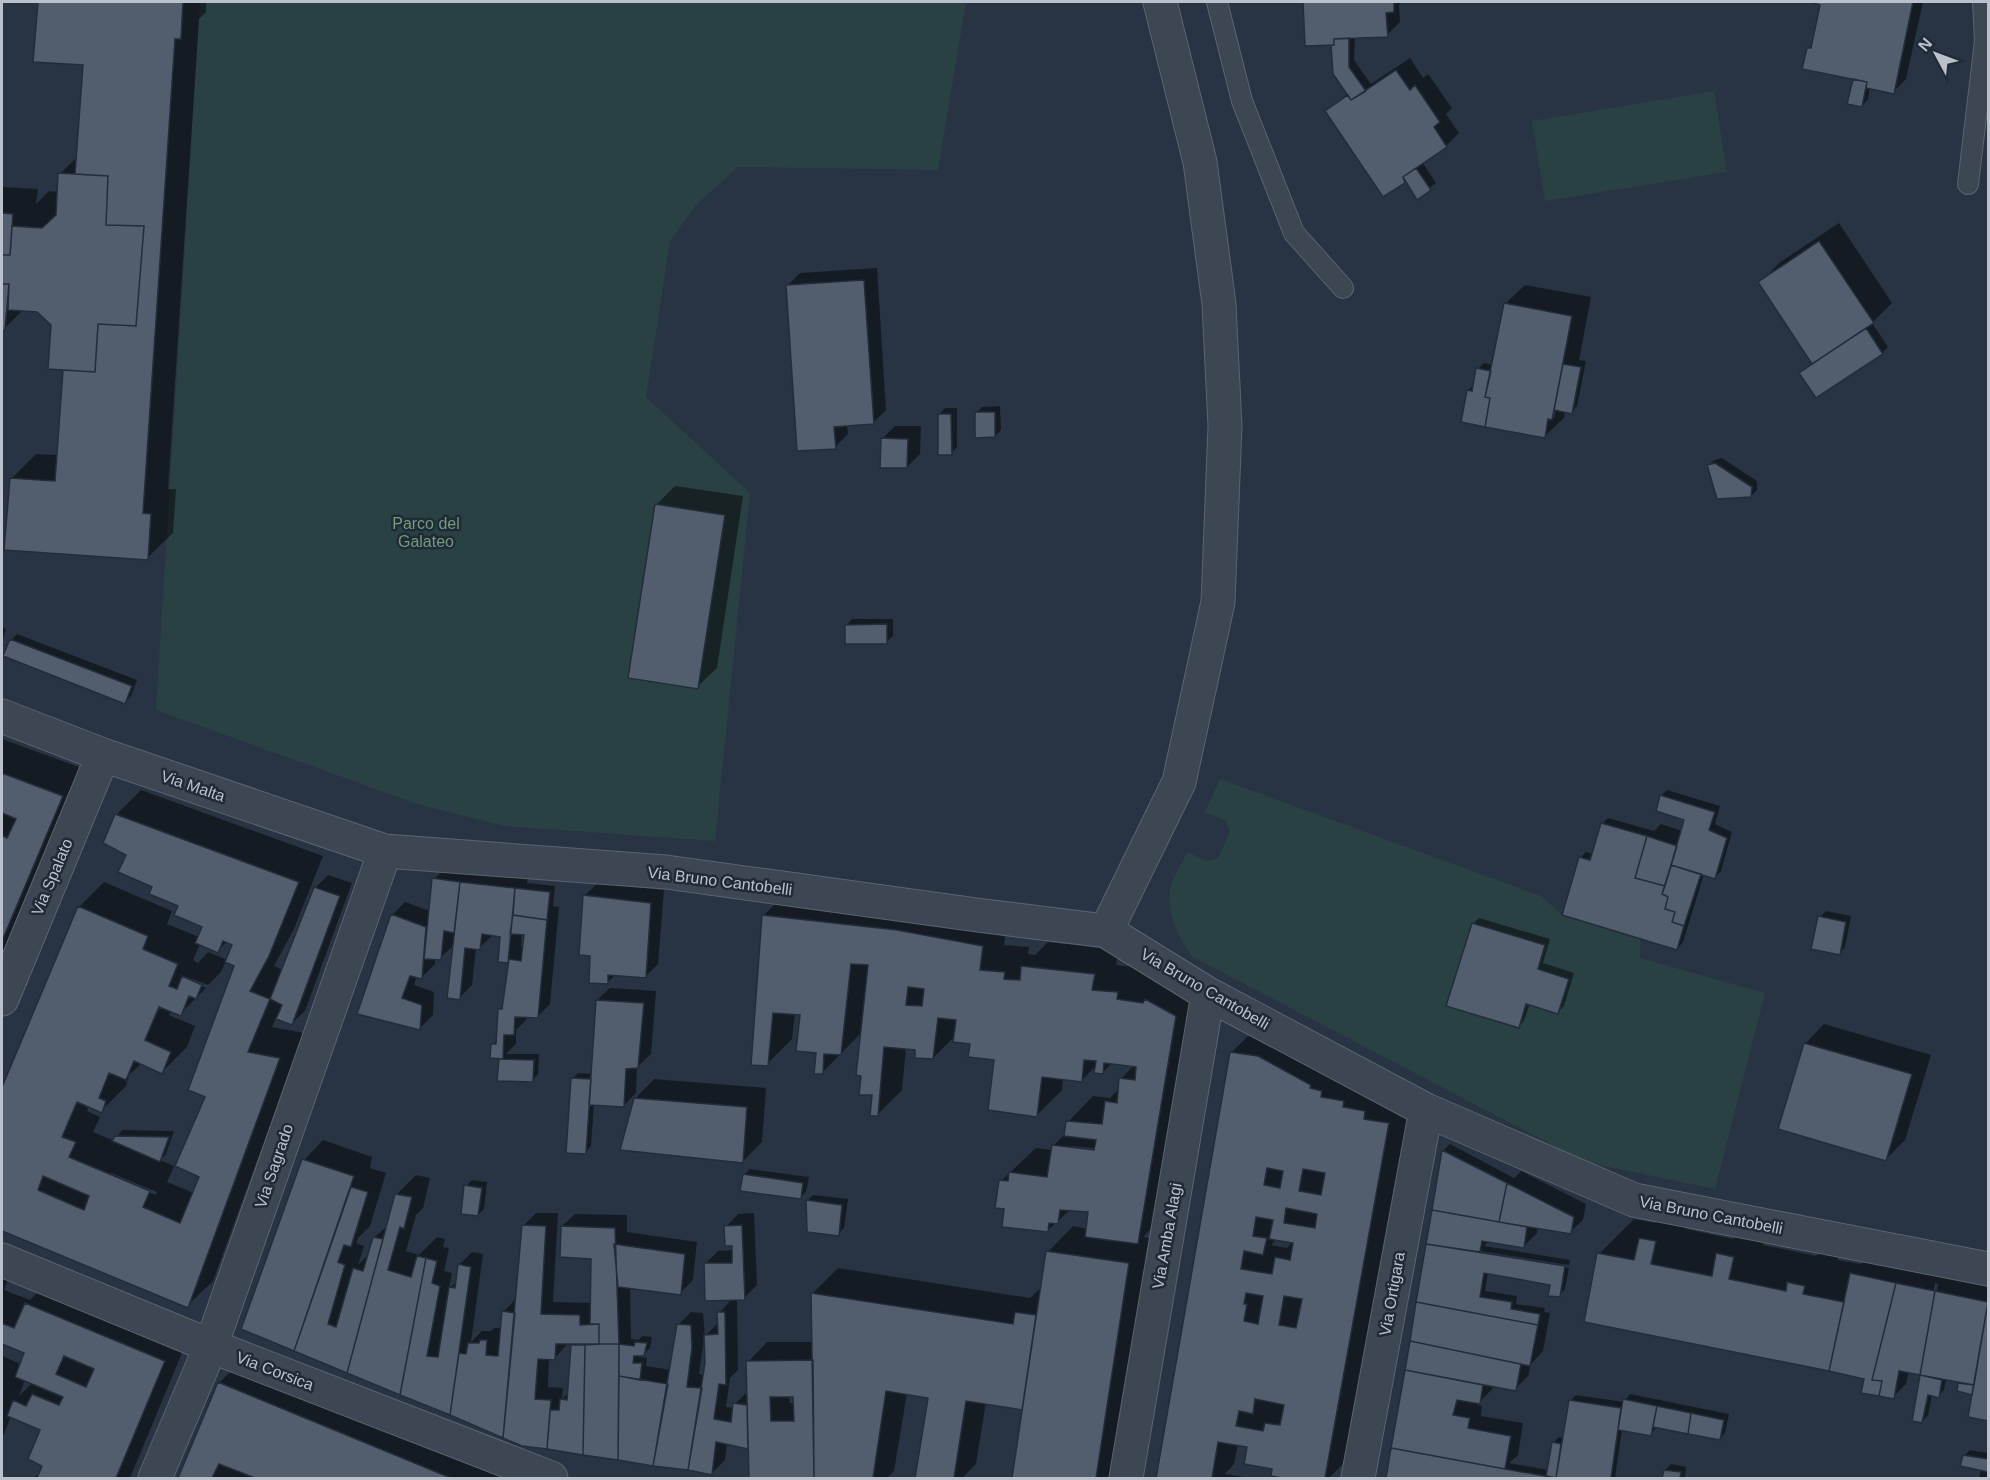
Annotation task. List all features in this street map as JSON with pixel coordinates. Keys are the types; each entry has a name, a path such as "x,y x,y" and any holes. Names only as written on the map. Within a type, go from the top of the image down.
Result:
{"street":[{"path":"1106,931 1179,782 1218,602 1225,426 1219,304 1200,162 1160,2"},
{"name":"Via Malta","path":"2,717 103,755 385,851"},
{"name":"Via Spalato","path":"2,999 103,755"},
{"name":"Via Bruno Cantobelli","path":"385,851 666,873 1106,931 1208,994 1426,1110 1634,1200 1989,1269"},
{"name":"Via Sagrado","path":"155,1479 211,1346 385,851"},
{"name":"Via Amba Alagi","path":"1126,1479 1208,994"},
{"name":"Via Ortigara","path":"1358,1479 1426,1110"},
{"name":"Via Corsica","path":"2,1260 211,1346 550,1479"}],"lane":[{"path":"1217,2 1242,101 1294,233 1343,288"},
{"path":"1968,184 1985,41 1983,2"}],"green space":[{"name":"Parco del Galateo","path":"200,2 966,2 938,170 738,167 696,205 670,241 646,397 750,493 715,841 504,826 417,804 156,710"},
{"path":"1714,91 1727,172 1545,201 1532,121"},
{"path":"1220,779 1541,896 1562,915 1640,939 1640,958 1765,993 1715,1189 1585,1162 1193,957 1175,927 1170,909 1170,891 1174,877 1187,852 1207,861 1218,858 1230,832 1226,821 1205,812"}],"building":[{"path":"38,2 183,2 181,39 175,39 143,513 151,514 148,560 4,550 10,478 55,481 63,370 95,372 98,324 136,326 144,226 106,225 108,176 75,174 83,65 33,62"},
{"path":"1303,2 1394,2 1394,12 1386,13 1388,37 1334,39 1334,45 1305,46"},
{"path":"1813,2 1913,2 1894,94 1866,88 1867,82 1802,69 1807,48 1811,48 1820,5"},
{"path":"1349,38 1349,67 1366,91 1351,100 1333,74 1331,45 1334,45 1334,39"},
{"path":"1396,70 1410,90 1415,85 1440,122 1434,127 1447,147 1403,177 1405,183 1383,197 1325,111 1348,95 1351,100"},
{"path":"1853,79 1867,82 1862,107 1847,104"},
{"path":"1416,168 1431,190 1417,200 1403,177"},
{"path":"58,173 108,176 106,225 144,226 136,326 98,324 95,372 48,369 51,325 37,312 8,310 9,284 2,284 2,255 10,255 12,226 42,228 56,215"},
{"path":"2,213 13,214 10,255 2,255"},
{"path":"1819,241 1874,323 1812,364 1758,282"},
{"path":"864,280 874,424 834,427 836,449 797,451 786,285"},
{"path":"2,284 9,284 5,329 2,333"},
{"path":"1504,303 1572,316 1552,420 1548,419 1545,438 1485,427 1490,398 1485,397"},
{"path":"1866,328 1883,354 1816,398 1799,373"},
{"path":"1563,364 1581,367 1572,414 1554,410"},
{"path":"1476,368 1491,371 1485,397 1490,398 1485,427 1461,422 1467,390 1472,391"},
{"path":"975,412 995,412 995,437 975,438"},
{"path":"938,414 951,414 952,455 938,455"},
{"path":"881,438 908,439 907,468 880,468"},
{"path":"1715,463 1752,487 1751,497 1717,499 1707,465"},
{"path":"655,504 725,515 698,689 628,678"},
{"path":"887,624 887,644 845,644 845,625"},
{"path":"10,639 132,686 125,704 3,656"},
{"path":"2,773 63,796 2,941 2,835 7,838 16,819 2,813"},
{"path":"1660,795 1715,812 1709,830 1727,838 1715,879 1671,865 1684,820 1656,811"},
{"path":"115,814 299,882 269,956 250,991 270,999 248,1052 280,1058 188,1308 2,1231 2,1087 78,906 148,936 143,949 178,964 169,986 177,989 182,976 202,985 196,999 189,996 181,1016 159,1007 145,1040 171,1052 162,1074 134,1061 126,1080 109,1073 99,1098 106,1101 102,1113 77,1102 62,1137 76,1142 69,1157 150,1191 143,1207 180,1223 199,1177 175,1166 205,1097 188,1090 234,966 225,962 232,945 223,941 218,953 195,943 202,927 174,915 178,906 149,894 152,887 118,872 126,855 103,843","holes":["43,1176 89,1196 84,1210 38,1190"]},
{"path":"1601,823 1647,836 1635,878 1665,886 1662,894 1668,897 1665,909 1675,912 1672,922 1684,926 1677,950 1562,915 1579,857 1590,860"},
{"path":"1647,836 1677,846 1665,886 1635,878"},
{"path":"1671,865 1701,874 1684,926 1672,922 1675,912 1665,909 1668,897 1662,894"},
{"path":"432,878 460,882 454,933 444,931 441,960 424,959"},
{"path":"460,882 515,888 508,963 498,962 500,937 482,934 480,950 465,948 460,1000 447,998"},
{"path":"314,887 340,896 292,1025 276,1019 282,1005 270,999"},
{"path":"515,888 550,892 547,920 513,915"},
{"path":"583,895 651,903 646,978 608,975 608,984 589,983 590,956 579,955"},
{"path":"391,914 426,927 422,979 410,976 402,998 422,1005 420,1030 357,1014"},
{"path":"513,915 547,920 538,1018 515,1017 514,1035 504,1035 503,1059 490,1058 491,1044 496,1044 498,1009 502,1009 509,959 521,961 524,935 510,934"},
{"path":"762,915 897,930 983,946 980,970 1005,972 1004,979 1020,980 1021,966 1095,974 1092,990 1118,992 1117,999 1143,1003 1145,999 1176,1016 1138,1244 1085,1237 1088,1212 1060,1210 1058,1224 1049,1223 1048,1232 1002,1227 1004,1209 995,1208 999,1180 1008,1181 1009,1172 1047,1177 1052,1145 1094,1150 1096,1140 1064,1136 1066,1121 1102,1124 1105,1101 1117,1103 1119,1078 1135,1080 1136,1067 1104,1063 1103,1074 1094,1073 1096,1061 1084,1060 1082,1082 1042,1077 1037,1117 988,1110 994,1060 968,1057 970,1044 953,1042 956,1020 938,1018 933,1059 915,1058 915,1050 884,1047 878,1116 870,1116 872,1095 859,1095 861,1076 856,1075 868,965 851,964 841,1055 824,1054 823,1074 814,1074 816,1053 796,1051 800,1015 773,1013 768,1066 751,1065","holes":["908,987 924,989 922,1006 906,1005"]},
{"path":"1818,916 1846,922 1840,955 1811,949"},
{"path":"1472,923 1545,945 1538,969 1569,979 1558,1014 1526,1004 1519,1028 1446,1006"},
{"path":"596,1000 644,1003 638,1068 626,1069 624,1107 589,1105"},
{"path":"1804,1043 1912,1074 1886,1161 1778,1129"},
{"path":"1230,1052 1258,1056 1311,1085 1310,1088 1322,1091 1321,1097 1344,1101 1343,1107 1365,1111 1364,1119 1389,1123 1325,1478 1271,1476 1272,1469 1244,1464 1247,1447 1218,1442 1212,1478 1156,1478","holes":["1267,1168 1283,1171 1280,1188 1264,1185","1303,1169 1325,1173 1321,1195 1299,1191","1286,1208 1317,1214 1315,1228 1284,1223","1256,1217 1273,1220 1269,1239 1293,1243 1290,1260 1275,1257 1272,1274 1241,1269 1244,1251 1263,1255 1267,1238 1253,1236","1246,1293 1263,1296 1258,1324 1244,1321 1247,1304 1244,1304","1284,1296 1302,1299 1296,1328 1279,1325","1255,1399 1284,1405 1280,1425 1265,1423 1263,1431 1236,1426 1239,1411 1253,1414"]},
{"path":"499,1059 534,1060 533,1082 497,1081"},
{"path":"571,1078 591,1079 586,1154 566,1153"},
{"path":"634,1098 747,1107 743,1163 620,1150"},
{"path":"115,1136 169,1137 160,1162 112,1141"},
{"path":"1442,1150 1507,1183 1499,1222 1432,1210"},
{"path":"302,1159 354,1176 294,1351 241,1329"},
{"path":"743,1174 803,1183 801,1199 740,1191"},
{"path":"1507,1183 1574,1217 1571,1234 1499,1222"},
{"path":"464,1185 482,1188 478,1216 461,1214"},
{"path":"351,1187 368,1192 351,1247 344,1245 338,1262 345,1265 328,1324 336,1327 353,1268 363,1271 373,1237 383,1239 347,1373 294,1351"},
{"path":"395,1194 412,1197 404,1229 400,1227 388,1270 411,1277 417,1256 426,1258 400,1395 347,1373"},
{"path":"806,1200 842,1205 839,1236 807,1232"},
{"path":"1432,1210 1527,1227 1524,1248 1482,1241 1480,1252 1426,1244"},
{"path":"522,1225 546,1226 541,1314 580,1315 580,1325 599,1324 599,1344 556,1344 555,1360 538,1359 535,1399 551,1400 547,1449 522,1446 503,1438"},
{"path":"742,1225 745,1300 705,1301 704,1263 732,1263 732,1246 725,1246 724,1226"},
{"path":"561,1226 615,1228 619,1344 599,1344 599,1324 590,1324 591,1259 560,1257"},
{"path":"1639,1238 1656,1241 1651,1264 1712,1276 1716,1253 1734,1257 1729,1279 1786,1291 1787,1282 1805,1286 1803,1294 1844,1302 1829,1371 1584,1322 1597,1253 1634,1260"},
{"path":"614,1244 685,1254 681,1295 618,1287"},
{"path":"1426,1244 1565,1266 1560,1297 1548,1296 1550,1285 1484,1273 1480,1297 1512,1302 1511,1309 1540,1314 1538,1325 1416,1302"},
{"path":"1046,1251 1129,1263 1096,1478 1012,1478"},
{"path":"426,1258 437,1261 432,1283 440,1286 427,1356 438,1357 449,1287 455,1288 458,1264 471,1267 450,1415 400,1395"},
{"path":"1850,1273 1896,1283 1872,1380 1882,1381 1879,1396 1861,1393 1864,1379 1829,1371"},
{"path":"1896,1283 1935,1291 1920,1375 1899,1371 1894,1399 1879,1396 1882,1381 1872,1380"},
{"path":"1935,1291 1988,1302 1974,1385 1920,1375"},
{"path":"811,1293 1013,1324 1015,1312 1036,1315 1022,1410 966,1401 954,1478 915,1478 928,1398 886,1391 873,1478 814,1478"},
{"path":"1416,1302 1538,1325 1530,1366 1410,1341"},
{"path":"1988,1302 1988,1421 1968,1417"},
{"path":"25,1303 165,1361 116,1478 37,1478 42,1466 28,1459 40,1430 7,1416 13,1400 26,1406 32,1394 59,1405 63,1397 15,1377 24,1353 2,1344 2,1323 14,1328","holes":["64,1356 94,1369 86,1387 56,1374"]},
{"path":"502,1311 515,1313 503,1438 450,1415 459,1353 466,1354 468,1343 487,1340 486,1355 498,1356"},
{"path":"717,1312 725,1312 726,1385 719,1384 714,1419 731,1422 733,1403 747,1405 748,1449 716,1442 712,1475 688,1470 705,1363 704,1335 718,1334"},
{"path":"677,1324 691,1325 692,1347 687,1387 702,1388 688,1470 653,1466"},
{"path":"1410,1341 1521,1364 1516,1391 1405,1370"},
{"path":"635,1342 647,1343 644,1356 634,1356 633,1363 642,1363 640,1380 619,1376 619,1344 634,1346"},
{"path":"619,1344 618,1460 583,1455 585,1345"},
{"path":"571,1345 585,1345 583,1455 547,1449 550,1410 559,1410 560,1399 567,1400"},
{"path":"813,1360 814,1478 749,1478 746,1361","holes":["770,1397 793,1397 794,1421 771,1421"]},
{"path":"1405,1370 1483,1385 1480,1404 1457,1400 1453,1415 1470,1418 1468,1428 1511,1436 1505,1469 1391,1448"},
{"path":"1920,1375 1942,1380 1939,1398 1928,1395 1922,1423 1912,1421"},
{"path":"619,1376 668,1384 653,1466 618,1460"},
{"path":"218,1382 451,1478 255,1478 219,1464 212,1478 178,1478"},
{"path":"1958,1383 1974,1385 1972,1395 1957,1391"},
{"path":"1623,1399 1657,1406 1651,1436 1618,1430"},
{"path":"1569,1400 1621,1408 1611,1478 1556,1478"},
{"path":"1657,1406 1691,1413 1688,1434 1653,1427"},
{"path":"1691,1413 1724,1420 1720,1440 1688,1434"},
{"path":"1552,1442 1561,1444 1556,1478 1546,1476"},
{"path":"1391,1448 1505,1469 1556,1478 1386,1478"},
{"path":"1963,1455 1988,1459 1988,1472 1960,1466"},
{"path":"1664,1470 1681,1472 1680,1478 1662,1478"}]}
